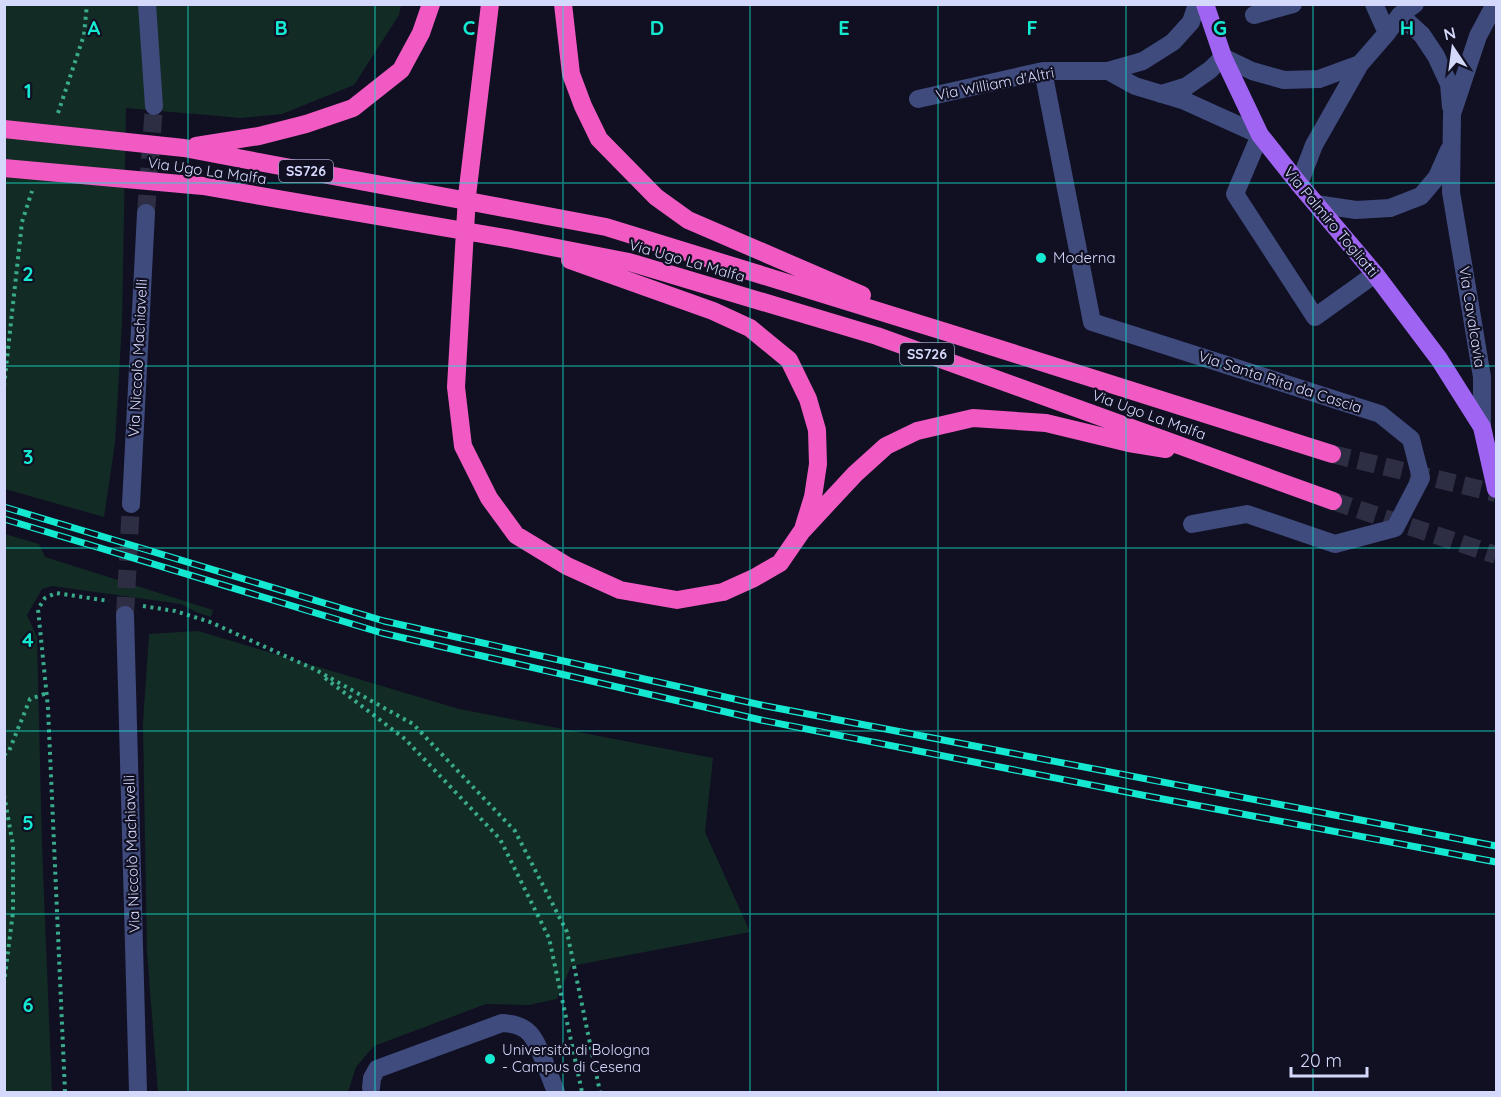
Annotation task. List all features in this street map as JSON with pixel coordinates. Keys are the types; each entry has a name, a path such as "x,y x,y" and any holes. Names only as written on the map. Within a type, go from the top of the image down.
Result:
{"highway":[{"path":"184,148 259,136 353,108 401,70 422,33 430,4"},
{"path":"490,4 467,196 456,387 463,446 489,498 516,535 567,566 621,590 677,600 723,592 780,563 802,531 855,474 886,446 917,431 973,418 1046,423 1129,443 1209,456"},
{"path":"563,4 571,74 582,106 599,139 656,197 688,220 946,332"},
{"name":"Via Ugo La Malfa","path":"4,129 184,148 606,227 1332,454"},
{"name":"Via Ugo La Malfa","path":"4,168 203,186 511,238 629,262 877,336 1333,501"},
{"path":"511,238 713,311 750,328 789,360 808,399 817,430 818,464 813,497 802,531"}],"main road":[{"name":"Via Palmiro Togliatti","path":"1205,4 1223,57 1260,135 1375,274 1439,358 1482,426"},
{"name":"Via Cavalcavia","path":"1482,426 1497,489"}],"street":[{"path":"147,4 154,106"},
{"name":"Via William d'Altri","path":"918,99 1044,71 1108,71 1143,61 1173,42 1191,22 1197,4"},
{"path":"1254,15 1293,4"},
{"path":"1374,4 1387,33"},
{"path":"1299,184 1314,145 1360,64 1400,15 1415,4"},
{"name":"Via Cavalcavia","path":"1482,426 1482,377 1451,192 1451,145 1452,114 1478,36 1495,4"},
{"path":"1400,15 1422,35 1436,56 1449,84 1452,114"},
{"path":"1161,94 1187,86 1210,70 1223,57 1252,71 1284,80 1319,79 1360,64"},
{"name":"Via Santa Rita da Cascia","path":"1044,71 1092,322 1380,414 1411,438 1421,478 1395,528 1335,544 1247,514 1192,524"},
{"name":"Via William d'Altri","path":"1108,71 1135,86 1207,111 1260,135"},
{"path":"1260,135 1235,194 1315,317 1375,274"},
{"name":"Via Cavalcavia","path":"1316,204 1356,210 1390,208 1421,196 1437,177 1451,145"},
{"name":"Via Niccolò Machiavelli","path":"131,504 146,213"},
{"name":"Via Niccolò Machiavelli","path":"125,615 138,1092"},
{"path":"371,1088 376,1069 502,1023 517,1025 532,1034 555,1092"}],"path":[{"path":"55,123 84,35 87,4"},
{"path":"4,386 22,222 33,189"},
{"path":"56,592 45,598 38,609 47,693 64,1092"},
{"path":"175,611 210,622 314,669 413,724 515,831 567,932 600,1092"},
{"path":"314,669 405,739 500,839 549,938 582,1092"},
{"path":"4,754 9,751 30,699 47,693"},
{"path":"4,795 13,845 13,912 4,983"}],"green space":[{"path":"4,5 401,5 399,15 354,85 282,114 241,118 126,108 122,323 115,443 104,517 5,489"},
{"path":"5,534 39,544 45,557 213,610 211,617 181,604 52,586 42,589 27,615 37,637 42,847 52,1092 5,1092"},
{"path":"198,631 459,709 713,758 705,832 750,932 571,966 557,999 529,1005 486,1004 374,1046 356,1067 348,1092 158,1092 147,952 143,723 149,634"}],"tunnel":[{"path":"146,213 154,106"},
{"path":"1332,454 1496,493"},
{"path":"1333,501 1496,555"},
{"path":"125,615 131,504"}],"railway":[{"path":"4,507 384,621 766,706 1496,846"},
{"path":"4,519 382,633 761,720 1496,862"}],"place":[{"name":"Moderna","path":"1041,258"},
{"name":"Università di Bologna - Campus di Cesena","path":"490,1059"}]}
